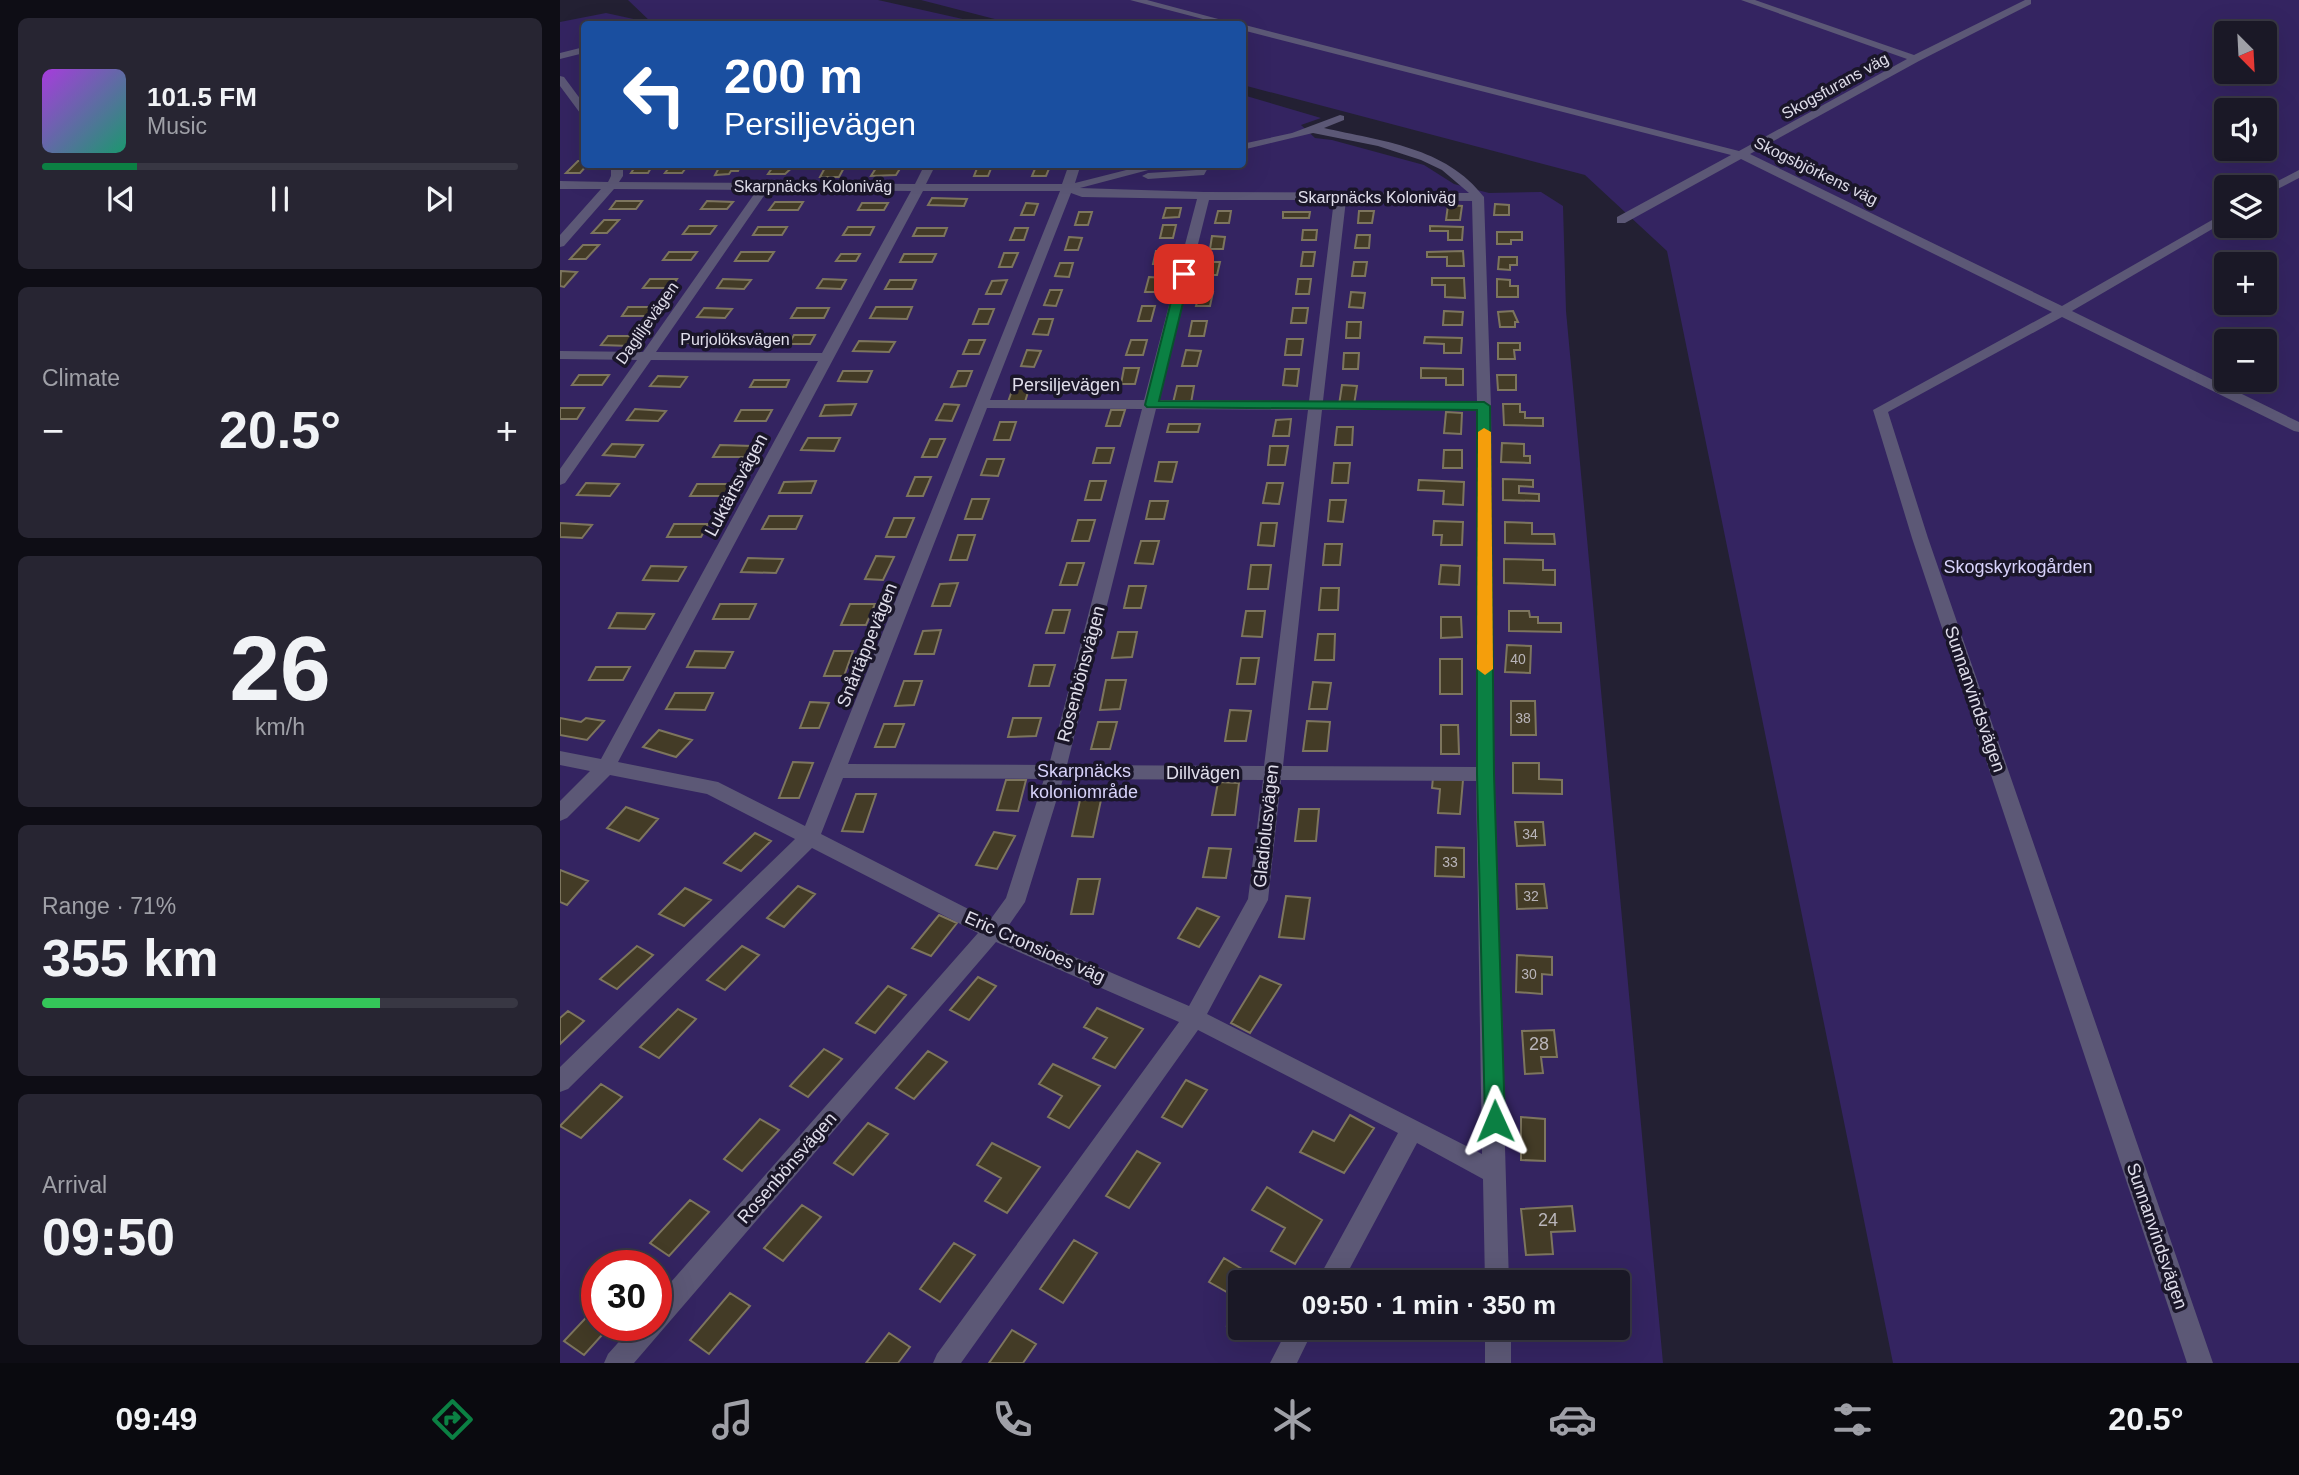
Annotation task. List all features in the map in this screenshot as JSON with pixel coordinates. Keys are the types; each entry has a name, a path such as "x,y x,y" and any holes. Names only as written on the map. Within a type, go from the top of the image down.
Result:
{"street":[{"path":"1135,0 1220,21"},
{"path":"1746,0 1915,59"},
{"name":"Skogsfurans väg","path":"1621,220 1915,59 2028,2"},
{"name":"Skogsbjörkens väg","path":"1246,28 1742,155 2299,428"},
{"path":"560,56 581,51"},
{"path":"560,79 581,107"},
{"path":"1246,146 1311,129 1340,118"},
{"name":"Skarpnäcks Koloniväg","path":"1311,129 1432,159 1457,173 1478,197 1484,406 1485,774 1497,1270"},
{"path":"560,243 612,184 617,176 617,168"},
{"name":"Luktärtsvägen","path":"560,813 606,766 929,168"},
{"path":"1067,188 1073,168"},
{"path":"1067,188 1149,168"},
{"path":"1116,176 1183,176 1200,173 1202,168"},
{"path":"2277,186 2299,173"},
{"name":"Skarpnäcks Koloniväg","path":"560,185 1067,188 1082,193 1204,197 1478,197"},
{"name":"Dagliljevägen","path":"560,480 765,186"},
{"name":"Snårtäppevägen","path":"560,1082 810,837 1067,188"},
{"name":"Rosenbönsvägen","path":"672,1300 993,930 1014,902 1056,772 1204,197"},
{"name":"Gladiolusvägen","path":"946,1363 1194,1018 1258,900 1340,197"},
{"name":"Sunnanvindsvägen","path":"2200,1363 1920,538 1880,411 2063,311 2214,223"},
{"name":"Purjolöksvägen","path":"560,355 826,357"},
{"name":"Persiljevägen","path":"983,404 1484,406"},
{"name":"Eric Cronsioes väg","path":"560,758 711,787 993,930 1194,1018 1496,1174"},
{"name":"Dillvägen","path":"837,771 1485,774"},
{"path":"1335,1270 1413,1129"},
{"path":"1283,1363 1295,1340"},
{"path":"1498,1340 1498,1363"},
{"path":"617,1363 636,1341"}],"green space":[{"name":"Skarpnäcks koloniområde","path":"628,0 878,0 972,21 650,21"},
{"name":"Skogskyrkogården","path":"921,0 2299,0 2299,1363 1893,1363 1667,251 1585,175 1246,86 1246,21 1002,21"},
{"name":"Skarpnäcks koloniområde","path":"606,13 643,21 581,21 581,168 1246,168 1246,96 1321,118 1301,125 1315,138 1332,140 1424,165 1454,184 1489,193 1541,192 1563,206 1566,311 1663,1363 560,1363 560,22"}],"building":[{"path":"581,161 581,168 584,168 580,173 566,173"},
{"path":"634,168 651,168 648,173 631,173"},
{"path":"669,168 686,168 682,173 665,173"},
{"path":"719,168 739,168 729,174 715,175"},
{"path":"772,168 792,168 785,174 768,174"},
{"path":"825,168 844,168 839,177 820,177"},
{"path":"876,168 900,168 896,175 871,176"},
{"path":"977,168 991,168 988,176 974,176"},
{"path":"1035,168 1049,168 1046,176 1032,176"},
{"path":"932,198 967,199 964,206 928,205"},
{"path":"616,201 642,201 636,209 610,209"},
{"path":"707,201 733,202 727,209 701,209"},
{"path":"775,202 803,202 798,210 769,210"},
{"path":"862,203 888,203 884,210 858,210"},
{"path":"1026,203 1038,204 1034,215 1021,215"},
{"path":"1495,204 1509,205 1509,215 1494,215"},
{"path":"1448,205 1462,206 1460,220 1446,220"},
{"path":"1166,208 1181,208 1179,217 1163,218"},
{"path":"1218,211 1231,211 1229,223 1215,223"},
{"path":"1359,211 1374,211 1372,223 1358,223"},
{"path":"1079,212 1092,212 1088,225 1075,225"},
{"path":"1283,212 1310,212 1309,218 1283,218"},
{"path":"604,220 619,220 607,233 592,233"},
{"path":"1163,225 1176,225 1173,238 1160,238"},
{"path":"689,226 716,226 710,234 683,234"},
{"path":"1430,226 1463,227 1462,240 1448,240 1448,231 1430,231"},
{"path":"758,227 787,227 782,235 753,235"},
{"path":"848,227 874,227 870,235 843,235"},
{"path":"917,228 947,228 944,236 913,236"},
{"path":"1015,228 1028,228 1024,240 1010,240"},
{"path":"1303,230 1317,230 1316,240 1302,240"},
{"path":"1497,232 1522,232 1522,240 1511,240 1511,244 1497,244"},
{"path":"1357,235 1370,235 1369,248 1355,248"},
{"path":"1212,236 1225,237 1223,249 1210,249"},
{"path":"1069,237 1082,238 1078,250 1065,250"},
{"path":"583,245 599,245 586,259 570,259"},
{"path":"1156,251 1170,251 1166,264 1153,264"},
{"path":"1463,251 1464,266 1447,266 1447,257 1427,257 1427,252"},
{"path":"669,252 697,252 691,260 663,260"},
{"path":"741,252 774,252 768,261 735,261"},
{"path":"1303,252 1315,252 1313,266 1301,266"},
{"path":"1004,253 1018,253 1012,267 999,267"},
{"path":"841,254 860,254 856,261 836,261"},
{"path":"904,254 936,254 932,262 900,262"},
{"path":"1499,257 1517,257 1517,265 1510,265 1510,270 1498,269"},
{"path":"1207,262 1220,262 1217,275 1203,275"},
{"path":"1354,262 1367,262 1365,276 1352,276"},
{"path":"1060,263 1073,263 1069,277 1055,276"},
{"path":"561,271 577,272 564,287 560,286"},
{"path":"1149,277 1163,278 1159,292 1145,292"},
{"path":"1432,278 1464,278 1465,298 1445,297 1445,285 1432,285"},
{"path":"650,279 677,279 671,288 643,288"},
{"path":"723,279 751,280 744,289 717,288"},
{"path":"823,279 846,280 841,289 817,288"},
{"path":"1298,279 1311,279 1309,294 1296,294"},
{"path":"1497,279 1510,280 1510,286 1518,286 1518,297 1497,297"},
{"path":"890,280 916,280 912,289 885,289"},
{"path":"1007,280 1001,294 986,294 992,281"},
{"path":"1050,290 1062,290 1056,306 1044,305"},
{"path":"1200,292 1213,292 1210,306 1196,306"},
{"path":"1351,292 1365,293 1363,308 1349,307"},
{"path":"1142,306 1155,306 1151,321 1138,321"},
{"path":"628,307 657,307 650,316 622,316"},
{"path":"876,307 912,307 907,319 870,318"},
{"path":"704,308 732,309 725,318 697,317"},
{"path":"797,308 829,308 824,318 791,318"},
{"path":"1293,308 1308,308 1306,323 1291,323"},
{"path":"979,309 994,309 988,324 973,324"},
{"path":"1444,311 1463,312 1462,325 1443,325"},
{"path":"1513,311 1518,322 1515,322 1515,327 1500,327 1498,312"},
{"path":"1039,319 1053,319 1048,335 1033,334"},
{"path":"1192,321 1207,321 1204,336 1189,336"},
{"path":"1347,322 1361,322 1360,338 1346,338"},
{"path":"687,334 728,335 722,343 681,343"},
{"path":"794,335 815,335 810,344 789,344"},
{"path":"608,336 637,336 630,346 601,345"},
{"path":"1425,337 1462,338 1461,353 1444,353 1444,344 1424,343"},
{"path":"1287,339 1303,339 1301,355 1285,355"},
{"path":"969,340 985,340 979,354 963,354"},
{"path":"1131,340 1147,340 1143,355 1126,355"},
{"path":"859,341 895,342 889,352 853,351"},
{"path":"1498,343 1520,343 1520,350 1514,350 1515,359 1498,359"},
{"path":"1027,350 1041,351 1034,367 1021,366"},
{"path":"1186,350 1201,351 1197,366 1182,366"},
{"path":"1344,353 1359,353 1358,369 1343,369"},
{"path":"1124,368 1139,368 1135,384 1121,384"},
{"path":"1421,368 1463,369 1463,385 1446,385 1446,378 1421,378"},
{"path":"1285,369 1299,369 1297,386 1283,385"},
{"path":"843,371 872,371 867,382 838,381"},
{"path":"958,371 972,371 966,386 951,387"},
{"path":"579,375 609,375 602,385 572,385"},
{"path":"1497,375 1516,375 1516,390 1498,390"},
{"path":"658,376 687,377 680,387 650,386"},
{"path":"754,380 789,380 786,387 750,387"},
{"path":"1015,382 1031,382 1025,402 1008,402"},
{"path":"1342,385 1357,386 1354,405 1339,405"},
{"path":"1177,386 1194,386 1191,403 1173,403"},
{"path":"856,404 851,415 820,416 825,405"},
{"path":"944,404 959,405 952,421 936,420"},
{"path":"1503,404 1520,404 1520,412 1525,412 1525,418 1543,418 1543,426 1504,425"},
{"path":"560,408 584,408 577,419 560,419"},
{"path":"635,409 666,411 658,421 627,420"},
{"path":"741,410 772,410 766,421 735,421"},
{"path":"1111,410 1125,410 1120,426 1106,426"},
{"path":"1446,412 1462,413 1461,434 1444,433"},
{"path":"1291,419 1289,436 1273,436 1276,420"},
{"path":"1000,422 1016,422 1010,440 994,440"},
{"path":"1169,424 1200,424 1198,432 1167,432"},
{"path":"1337,427 1353,427 1352,445 1335,445"},
{"path":"808,438 840,438 834,451 801,450"},
{"path":"930,439 945,439 937,457 922,457"},
{"path":"1502,443 1524,444 1524,456 1530,456 1530,463 1501,462"},
{"path":"612,444 643,445 635,457 603,455"},
{"path":"720,445 752,446 746,457 713,457"},
{"path":"1270,446 1288,446 1285,465 1268,465"},
{"path":"1097,448 1114,448 1110,463 1093,463"},
{"path":"1444,450 1462,450 1462,468 1443,468"},
{"path":"987,459 1004,459 998,476 981,475"},
{"path":"1159,462 1177,462 1172,482 1155,481"},
{"path":"1334,463 1350,463 1348,483 1332,483"},
{"path":"915,477 931,477 923,496 907,496"},
{"path":"1503,479 1533,480 1533,487 1519,486 1519,493 1539,494 1539,501 1503,500"},
{"path":"1419,480 1464,482 1463,505 1443,504 1444,491 1418,490"},
{"path":"816,481 811,493 779,493 784,482"},
{"path":"1090,481 1106,481 1101,500 1085,500"},
{"path":"586,483 619,484 610,496 577,495"},
{"path":"1267,483 1283,483 1279,504 1263,503"},
{"path":"697,484 731,484 723,496 690,496"},
{"path":"972,499 989,499 982,519 965,519"},
{"path":"1330,500 1346,500 1343,522 1328,521"},
{"path":"1150,501 1168,501 1164,519 1146,519"},
{"path":"769,516 802,516 796,529 762,529"},
{"path":"894,518 914,518 906,537 886,537"},
{"path":"1078,520 1095,520 1089,541 1072,541"},
{"path":"1434,521 1463,522 1462,545 1441,545 1442,535 1433,535"},
{"path":"1505,522 1532,523 1532,534 1554,534 1555,544 1505,543"},
{"path":"560,523 592,525 582,538 560,537"},
{"path":"1261,523 1277,523 1274,546 1258,545"},
{"path":"674,524 708,524 701,537 667,537"},
{"path":"958,535 975,535 967,560 950,560"},
{"path":"1141,541 1159,541 1153,564 1135,563"},
{"path":"1325,544 1342,544 1340,565 1323,565"},
{"path":"876,556 894,557 883,580 865,579"},
{"path":"748,558 783,559 776,573 741,572"},
{"path":"1504,559 1543,560 1543,570 1555,570 1555,585 1504,583"},
{"path":"1067,563 1084,563 1077,585 1060,585"},
{"path":"1251,565 1271,565 1268,589 1248,589"},
{"path":"1441,565 1460,566 1459,585 1439,584"},
{"path":"651,566 686,567 678,581 643,580"},
{"path":"958,583 950,606 932,606 940,584"},
{"path":"1129,586 1146,586 1141,608 1124,608"},
{"path":"1321,588 1339,588 1338,610 1319,610"},
{"path":"720,604 756,604 749,619 713,619"},
{"path":"850,604 875,604 866,625 841,625"},
{"path":"1053,610 1070,610 1064,633 1046,633"},
{"path":"1246,611 1265,611 1262,637 1242,636"},
{"path":"1509,611 1529,611 1530,617 1538,617 1538,623 1561,623 1561,632 1509,631"},
{"path":"617,613 654,614 645,629 609,628"},
{"path":"1441,617 1461,617 1462,637 1441,638"},
{"path":"941,630 934,654 915,654 923,631"},
{"path":"1118,632 1137,632 1132,657 1112,658"},
{"path":"1318,634 1335,634 1334,660 1315,660"},
{"path":"1507,645 1531,646 1530,673 1505,672"},
{"path":"695,651 733,652 725,668 687,667"},
{"path":"834,651 853,651 844,676 824,676"},
{"path":"1241,658 1259,658 1255,684 1237,684"},
{"path":"1440,659 1462,659 1462,694 1440,694"},
{"path":"1034,665 1055,665 1049,686 1029,686"},
{"path":"596,667 630,667 623,680 589,680"},
{"path":"1106,680 1126,680 1120,709 1100,710"},
{"path":"904,681 922,681 914,705 895,706"},
{"path":"1313,682 1331,683 1327,709 1309,709"},
{"path":"675,693 713,693 705,710 666,709"},
{"path":"1511,701 1535,701 1536,735 1511,735"},
{"path":"810,702 829,703 819,728 800,728"},
{"path":"1230,710 1251,711 1246,741 1225,741"},
{"path":"560,718 581,722 586,718 604,721 587,740 560,735"},
{"path":"1013,718 1041,718 1036,736 1008,737"},
{"path":"1307,721 1330,722 1327,751 1303,751"},
{"path":"1098,722 1117,722 1110,749 1091,749"},
{"path":"884,724 904,724 895,747 875,747"},
{"path":"1441,725 1458,725 1459,754 1441,754"},
{"path":"659,730 692,740 676,757 643,747"},
{"path":"793,762 813,763 799,798 779,798"},
{"path":"1513,763 1539,763 1539,779 1562,780 1562,794 1513,793"},
{"path":"1433,778 1463,780 1460,814 1438,813 1440,789 1432,788"},
{"path":"1006,780 1026,780 1018,811 997,810"},
{"path":"1218,782 1239,783 1235,815 1212,815"},
{"path":"856,794 876,794 863,832 842,831"},
{"path":"1080,800 1101,800 1093,837 1072,836"},
{"path":"626,807 658,819 639,841 607,828"},
{"path":"1299,809 1319,809 1316,841 1295,841"},
{"path":"1515,822 1543,822 1545,845 1517,846"},
{"path":"994,832 1015,836 997,869 976,865"},
{"path":"755,833 771,841 741,871 724,863"},
{"path":"1436,847 1464,848 1464,877 1435,876"},
{"path":"1209,848 1231,849 1226,878 1203,877"},
{"path":"560,870 588,881 567,905 560,902"},
{"path":"1078,879 1100,879 1093,914 1071,914"},
{"path":"1516,884 1544,884 1547,908 1517,909"},
{"path":"798,886 815,894 784,927 767,918"},
{"path":"685,888 711,900 684,926 659,914"},
{"path":"1286,896 1310,898 1304,939 1279,937"},
{"path":"1197,908 1219,917 1199,947 1178,938"},
{"path":"939,915 957,923 931,956 912,948"},
{"path":"637,946 653,955 617,989 600,979"},
{"path":"742,946 759,955 725,990 707,980"},
{"path":"1517,955 1552,957 1552,975 1542,974 1542,994 1516,992"},
{"path":"1260,976 1281,985 1250,1033 1231,1023"},
{"path":"978,977 996,986 969,1020 950,1010"},
{"path":"888,986 906,995 875,1033 856,1023"},
{"path":"1097,1008 1143,1029 1115,1068 1093,1058 1107,1038 1084,1027"},
{"path":"678,1009 696,1019 659,1058 640,1047"},
{"path":"568,1011 584,1021 560,1044 560,1018"},
{"path":"1554,1030 1557,1057 1541,1057 1543,1073 1525,1074 1522,1031"},
{"path":"824,1049 842,1059 808,1097 790,1086"},
{"path":"928,1051 947,1062 914,1099 896,1088"},
{"path":"1053,1064 1100,1086 1069,1128 1048,1117 1062,1096 1039,1084"},
{"path":"1186,1080 1207,1090 1182,1127 1162,1117"},
{"path":"601,1084 622,1097 581,1138 560,1126"},
{"path":"1350,1115 1374,1128 1344,1173 1300,1152 1313,1131 1334,1141"},
{"path":"1521,1117 1545,1119 1545,1161 1521,1160"},
{"path":"760,1119 779,1130 742,1171 724,1159"},
{"path":"868,1123 888,1134 853,1175 834,1163"},
{"path":"992,1143 1040,1167 1007,1213 985,1201 1001,1178 977,1165"},
{"path":"1137,1151 1160,1163 1129,1208 1106,1196"},
{"path":"1267,1187 1322,1220 1295,1264 1271,1251 1285,1228 1252,1210"},
{"path":"690,1200 709,1212 672,1253 672,1250 660,1250 650,1243"},
{"path":"802,1205 821,1217 783,1261 764,1248"},
{"path":"1572,1206 1575,1231 1551,1232 1553,1254 1526,1255 1521,1209"},
{"path":"1074,1240 1097,1253 1063,1303 1040,1289"},
{"path":"954,1243 975,1255 940,1302 920,1289"},
{"path":"1224,1258 1244,1270 1228,1270 1228,1293 1209,1282"},
{"path":"730,1293 750,1306 709,1354 690,1340"},
{"path":"581,1323 581,1341 597,1341 584,1355 564,1341"},
{"path":"1012,1330 1036,1344 1023,1363 989,1363"},
{"path":"889,1333 910,1347 898,1363 866,1363"}],"slow traffic":[{"path":"1484,432 1485,669"}],"route":[{"path":"1184,274 1152,405 1484,406 1485,774 1495,1121"}]}
